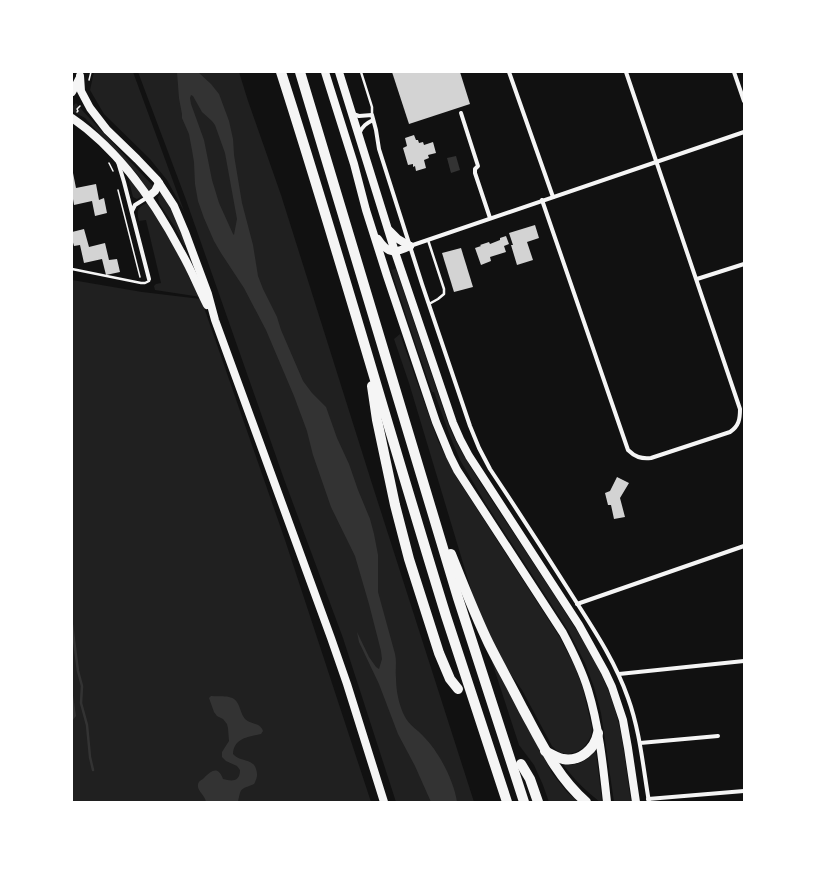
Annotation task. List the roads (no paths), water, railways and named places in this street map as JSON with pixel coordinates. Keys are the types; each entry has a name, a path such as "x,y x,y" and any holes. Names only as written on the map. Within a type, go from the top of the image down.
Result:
{"highway":[{"path":"281,72 370,360 446,617 507,802"},
{"path":"300,72 458,598 524,802"},
{"path":"370,360 377,420 394,505 439,653 450,679 458,689"},
{"path":"424,485 489,644 545,751 565,781 586,802"},
{"path":"545,751 561,758 571,759 580,757 586,754 591,748 598,733"},
{"path":"520,764 530,779 538,802"}],"main road":[{"path":"320,72 331,91"},
{"path":"325,72 389,284 434,415 450,456 465,483 563,633 578,661 588,688 596,717 607,802"},
{"path":"338,72 395,252 460,439 469,456 579,625 612,687 623,720 636,802"},
{"path":"72,92 80,74"},
{"path":"80,74 81,91 94,114 107,130 137,159 159,184 174,206 182,222 208,294 215,320 331,638 384,802"},
{"path":"74,116 116,156 148,197 181,252 215,320"},
{"path":"148,197 159,184"},
{"path":"388,230 398,240 410,246"},
{"path":"373,231 381,245 390,252 400,251 410,246"}],"street":[{"path":"509,72 553,197"},
{"path":"542,200 628,450 632,455 644,459 651,458 730,432 735,428 739,422 740,409 626,72"},
{"path":"734,72 744,101"},
{"path":"461,113 478,166 475,169 475,172 490,218"},
{"path":"352,114 373,117"},
{"path":"359,136 361,129 373,117"},
{"path":"373,117 379,149 470,426 490,469 604,645 619,674 634,717 640,743 648,800 744,791"},
{"path":"410,246 744,132"},
{"path":"116,156 132,211 149,279"},
{"path":"132,211 135,205 148,197"},
{"path":"696,279 744,264"},
{"path":"577,604 744,546"},
{"path":"619,674 744,661"},
{"path":"640,743 718,736"}],"lane":[{"path":"361,72 372,107 373,117"},
{"path":"427,239 444,289 444,294 429,304"},
{"path":"72,269 141,283 146,283 149,279"}],"waterway":[{"path":"72,625 78,671 82,686 81,703 87,725 90,757 93,770"}]}
